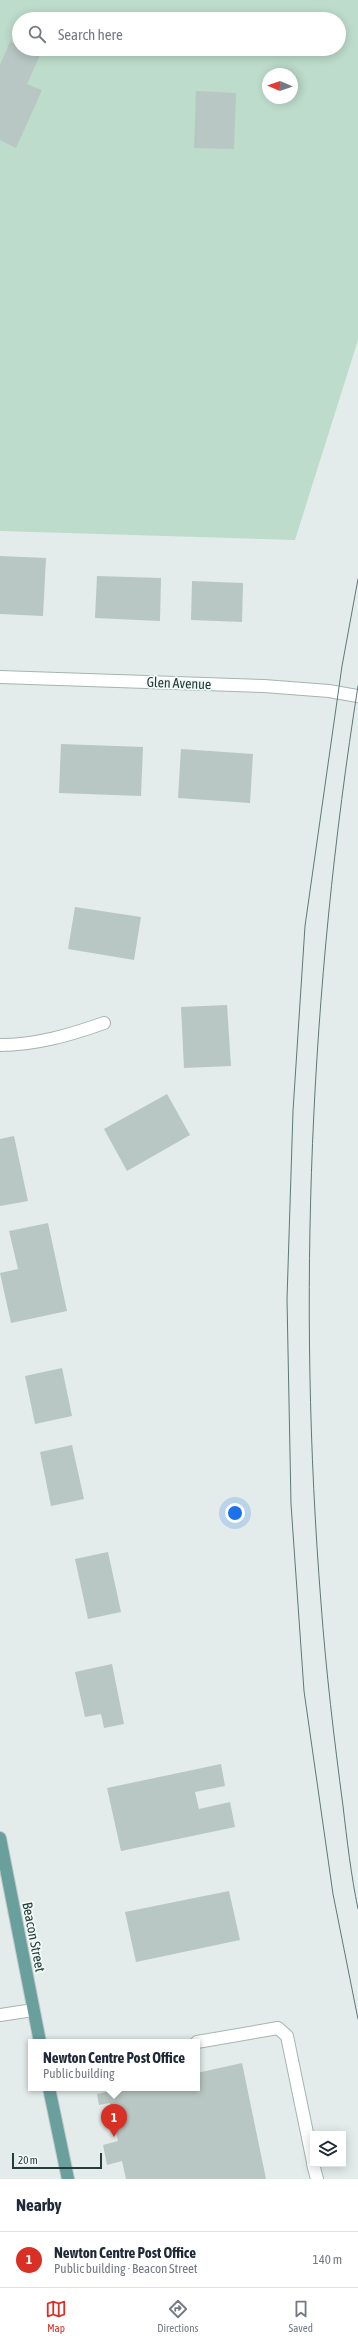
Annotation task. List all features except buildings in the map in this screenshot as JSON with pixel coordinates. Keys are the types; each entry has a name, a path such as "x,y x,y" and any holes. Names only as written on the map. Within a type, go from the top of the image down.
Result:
{"main road":[{"name":"Beacon Street","path":"0,1838 39,2039"},
{"path":"50,2091 68,2179"}],"street":[{"name":"Glen Avenue","path":"0,677 264,686 329,691 358,696"},
{"path":"0,1045 36,1043 72,1034 104,1023"},
{"path":"0,2015 33,2010"},
{"path":"200,2041 278,2028 287,2036 310,2148"},
{"path":"314,2167 317,2179"}],"green space":[{"path":"0,0 358,0 358,340 295,540 0,531"}],"tram line":[{"path":"358,579 342,666 305,926 293,1111 287,1299 291,1504 304,1691 333,1894 358,2019"},
{"path":"358,686 342,800 329,914 319,1029 312,1144 310,1259 310,1374 314,1488 321,1603 333,1730 349,1858 358,1909"}],"place":[{"name":"Newton Centre Post Office","path":"114,2137"}]}
